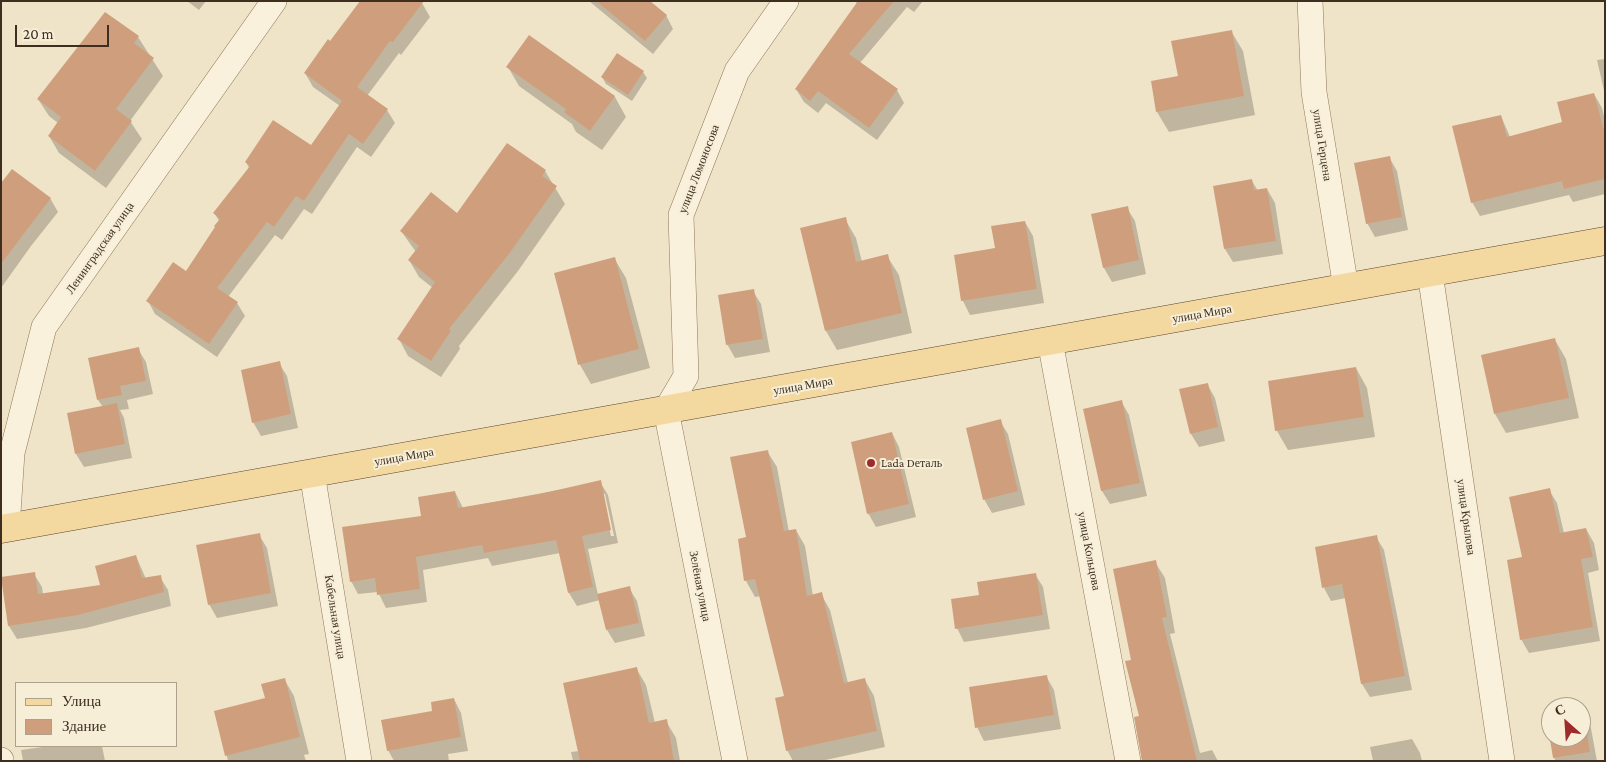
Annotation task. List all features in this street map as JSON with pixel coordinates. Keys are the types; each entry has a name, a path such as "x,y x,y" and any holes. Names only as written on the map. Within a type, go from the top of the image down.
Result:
{"main road":[{"name":"улица Мира","path":"4,528 1605,241"}],"street":[{"name":"Ленинградская улица","path":"4,528 12,453 44,327 274,1"},
{"name":"улица Ломоносова","path":"666,410 686,376 680,216 737,71 786,1"},
{"name":"улица Герцена","path":"1310,1 1314,92 1346,288"},
{"name":"улица Крылова","path":"1430,272 1502,761"},
{"name":"улица Кольцова","path":"1050,341 1128,761"},
{"name":"Зелёная улица","path":"666,410 734,761"},
{"name":"Кабельная улица","path":"312,474 359,761"}],"building":[{"path":"360,1 424,1 393,42 390,41 357,87 388,109 363,144 349,134 304,201 296,196 274,227 267,222 217,288 238,302 209,344 146,301 173,262 186,271 220,219 213,213 250,166 245,162 273,120 311,145 342,101 304,73 328,39 330,41"},
{"path":"596,1 650,1 667,15 645,41"},
{"path":"858,1 894,1 849,54 898,89 869,128 818,91 810,101 795,89"},
{"path":"105,12 139,36 134,43 154,58 116,109 132,121 95,171 48,136 61,117 37,99"},
{"path":"1232,30 1244,96 1156,112 1151,81 1178,76 1171,41"},
{"path":"529,35 615,96 590,131 564,112 566,109 506,67"},
{"path":"617,53 644,71 628,95 601,77"},
{"path":"1594,93 1605,134 1605,179 1564,189 1562,181 1471,203 1452,126 1501,115 1507,137 1562,122 1557,102"},
{"path":"507,143 546,170 542,176 557,186 509,254 449,329 451,331 431,361 397,339 435,282 408,260 419,246 400,231 431,192 457,213"},
{"path":"1390,156 1402,217 1366,224 1354,163"},
{"path":"12,169 51,198 1,264 1,183"},
{"path":"1252,179 1254,190 1267,188 1276,241 1224,249 1213,186"},
{"path":"1128,206 1139,260 1103,268 1091,214"},
{"path":"846,217 856,262 888,254 902,313 825,331 800,228"},
{"path":"1025,221 1037,289 961,301 954,255 995,248 991,226"},
{"path":"615,257 639,349 578,365 554,273"},
{"path":"754,289 763,339 726,345 718,295"},
{"path":"1555,338 1569,398 1494,414 1481,355"},
{"path":"139,347 146,381 120,386 122,395 97,400 88,358"},
{"path":"280,361 291,414 252,423 241,370"},
{"path":"1356,367 1364,417 1275,431 1268,381"},
{"path":"1208,383 1218,427 1190,434 1179,389"},
{"path":"1122,400 1140,483 1101,491 1083,409"},
{"path":"117,403 125,444 75,454 67,413"},
{"path":"1001,419 1018,491 983,500 966,428"},
{"path":"892,432 909,504 867,514 851,442"},
{"path":"768,450 784,531 796,529 807,596 822,592 844,683 865,678 877,731 786,751 775,698 784,696 755,579 744,581 738,539 746,537 730,457"},
{"path":"601,480 611,530 582,536 593,587 568,593 556,540 484,553 482,545 416,557 420,589 377,595 375,578 350,582 342,527 421,516 418,497 455,491 458,508 540,494"},
{"path":"1550,488 1560,533 1586,528 1593,557 1581,559 1593,627 1520,640 1507,560 1522,557 1509,497"},
{"path":"260,533 271,593 208,605 196,545"},
{"path":"1377,535 1405,676 1361,684 1342,584 1322,588 1315,547"},
{"path":"136,555 142,578 161,575 164,592 78,615 8,626 1,577 35,572 38,594 100,585 95,566"},
{"path":"1156,560 1167,617 1162,618 1197,761 1142,761 1134,717 1139,716 1125,661 1131,660 1113,569"},
{"path":"1036,573 1043,615 955,629 951,599 979,595 977,582"},
{"path":"630,586 639,623 606,630 597,594"},
{"path":"637,667 649,723 667,719 674,761 580,761 563,683"},
{"path":"1047,675 1054,715 975,728 969,687"},
{"path":"285,678 300,737 225,756 214,711 265,698 261,684"},
{"path":"454,698 461,737 387,751 381,720 432,711 431,702"},
{"path":"1551,747 1589,747 1590,752 1553,758"}],"place":[{"name":"Lada Dеталь","path":"871,463"}]}
